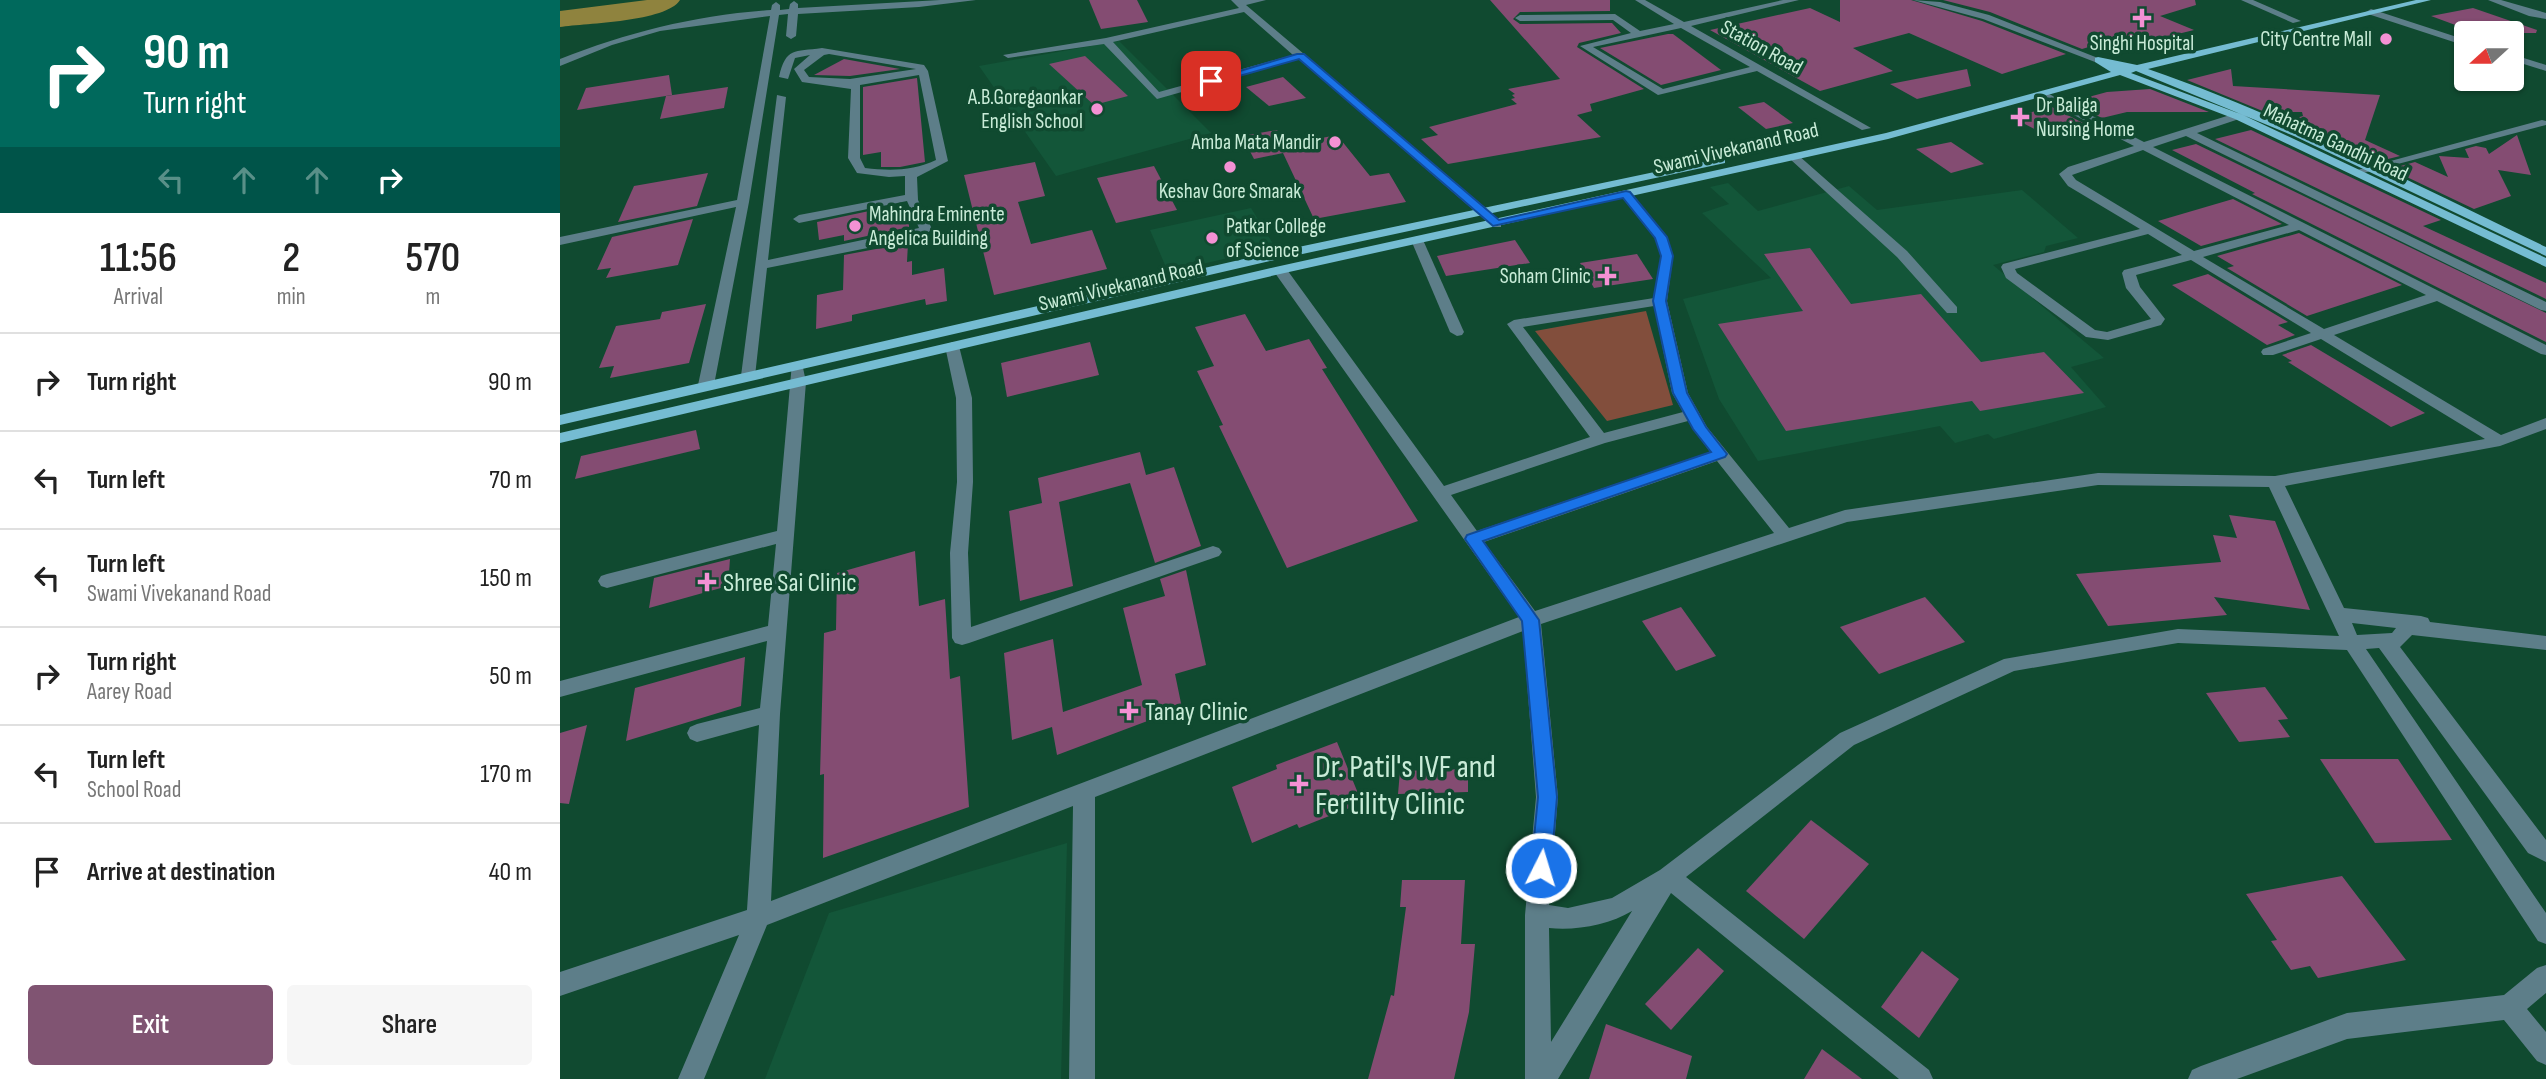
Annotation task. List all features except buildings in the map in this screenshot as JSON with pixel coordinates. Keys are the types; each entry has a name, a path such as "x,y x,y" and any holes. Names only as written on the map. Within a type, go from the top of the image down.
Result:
{"main road":[{"name":"Swami Vivekanand Road","path":"560,420 748,376 798,374 952,346 1280,270 1888,136 2040,94 2122,67 2385,0"},
{"name":"Swami Vivekanand Road","path":"560,438 798,374 1270,257 1484,213 1866,128 2102,63 2140,69 2427,0"},
{"name":"Mahatma Gandhi Road","path":"2122,67 2244,115 2356,172 2546,262"},
{"name":"Mahatma Gandhi Road","path":"2140,69 2369,168 2546,252"}],"street":[{"path":"560,63 584,48 620,32 716,10 794,4 972,0"},
{"path":"1008,55 1106,41 1262,0"},
{"name":"Station Road","path":"1639,0 1866,128"},
{"path":"1760,67 1662,93 1585,46 1795,0"},
{"path":"1917,0 1939,1 2102,63"},
{"path":"2245,0 2301,20"},
{"path":"2263,0 2301,20"},
{"path":"2492,0 2532,15 2546,16"},
{"path":"791,36 794,4"},
{"path":"1240,4 1497,224"},
{"path":"706,385 743,202 776,5"},
{"path":"2371,12 2454,39"},
{"path":"1520,18 1615,17 1638,34"},
{"path":"1106,41 1157,96 1300,56"},
{"path":"560,50 584,48"},
{"path":"785,77 788,59 792,55 808,51 829,51 920,66 942,161 915,172 889,174 861,171 854,158 856,86 806,80 800,74 804,64 821,52 829,51"},
{"path":"2524,61 2546,68"},
{"path":"2524,63 2546,75"},
{"path":"846,85 923,71"},
{"path":"2040,94 2546,351"},
{"path":"748,376 781,97"},
{"path":"2244,115 2072,169 2065,174 2072,183 2500,441"},
{"path":"2356,172 2542,123"},
{"path":"2189,133 2546,307"},
{"path":"1794,157 1902,254 1952,310"},
{"path":"762,265 919,234 926,229 911,197 911,178 915,172"},
{"path":"1626,195 1661,237 1667,256 1660,301 1680,393 1720,454 1785,535"},
{"path":"799,219 911,197"},
{"path":"560,241 743,202"},
{"path":"798,249 922,221"},
{"path":"2151,230 2008,267 2011,275 2091,334 2108,336 2156,322 2158,319 2133,288 2129,273 2300,226"},
{"path":"2136,234 2179,260"},
{"path":"1417,240 1457,332"},
{"path":"1280,270 1531,620 1547,797 1537,915 1541,1079"},
{"path":"2268,352 2437,296"},
{"path":"1600,439 1514,324 1660,301"},
{"path":"952,346 964,398 965,482 959,553 962,638 1213,552"},
{"path":"691,1079 758,917 770,714 798,374"},
{"path":"1440,493 1600,439 1692,415"},
{"path":"560,984 758,917 1531,620 1845,516 2098,478 2275,482 2500,441 2546,423"},
{"path":"1473,539 1720,454"},
{"path":"2275,482 2352,643 2536,905 2546,933"},
{"path":"607,582 786,535"},
{"path":"2337,614 2546,637"},
{"path":"1537,915 1568,919 1616,908 1668,877 1846,739 2011,664 2178,636 2331,644 2397,640 2408,627 2546,643"},
{"path":"560,689 779,630"},
{"path":"2384,640 2536,846 2546,852"},
{"path":"696,733 770,714"},
{"path":"1082,1079 1084,792"},
{"path":"1541,1079 1668,877"},
{"path":"1668,877 1920,1079"},
{"path":"2202,1079 2347,1026 2509,1007 2546,977"},
{"path":"2509,1007 2546,1052"}],"shaded area":[{"name":"A.B.Goregaonkar English School","path":"1119,41 1211,133 1056,176 979,66"},
{"path":"1728,183 1758,211 1849,186 1877,210 2022,190 2078,238 2046,246 2044,252 1993,265 2104,358 2071,367 2106,407 1994,439 1988,434 1955,443 1940,426 1758,461 1719,399 1683,299 1771,278 1702,213 1729,204 1710,187"},
{"name":"Patkar College of Science","path":"1251,208 1275,247 1168,272 1150,230"},
{"path":"1646,311 1673,405 1607,421 1535,331"},
{"path":"1067,843 1061,1079 765,1079 829,913"}],"waterway":[{"path":"560,19 649,8 668,0"}],"place":[{"name":"Singhi Hospital","path":"2142,18"},
{"name":"City Centre Mall","path":"2386,39"},
{"name":"A.B.Goregaonkar English School","path":"1097,109"},
{"name":"Dr Baliga Nursing Home","path":"2020,117"},
{"name":"Amba Mata Mandir","path":"1335,142"},
{"name":"Keshav Gore Smarak","path":"1230,167"},
{"name":"Mahindra Eminente Angelica Building","path":"855,226"},
{"name":"Patkar College of Science","path":"1212,238"},
{"name":"Soham Clinic","path":"1607,276"},
{"name":"Shree Sai Clinic","path":"707,582"},
{"name":"Tanay Clinic","path":"1129,711"},
{"name":"Dr. Patil's IVF and Fertility Clinic","path":"1299,784"}],"route":[{"path":"1211,81 1300,56 1497,224 1626,195 1661,237 1667,256 1660,301 1680,393 1700,429 1720,454 1473,539 1531,620 1547,797 1541,868"}]}
